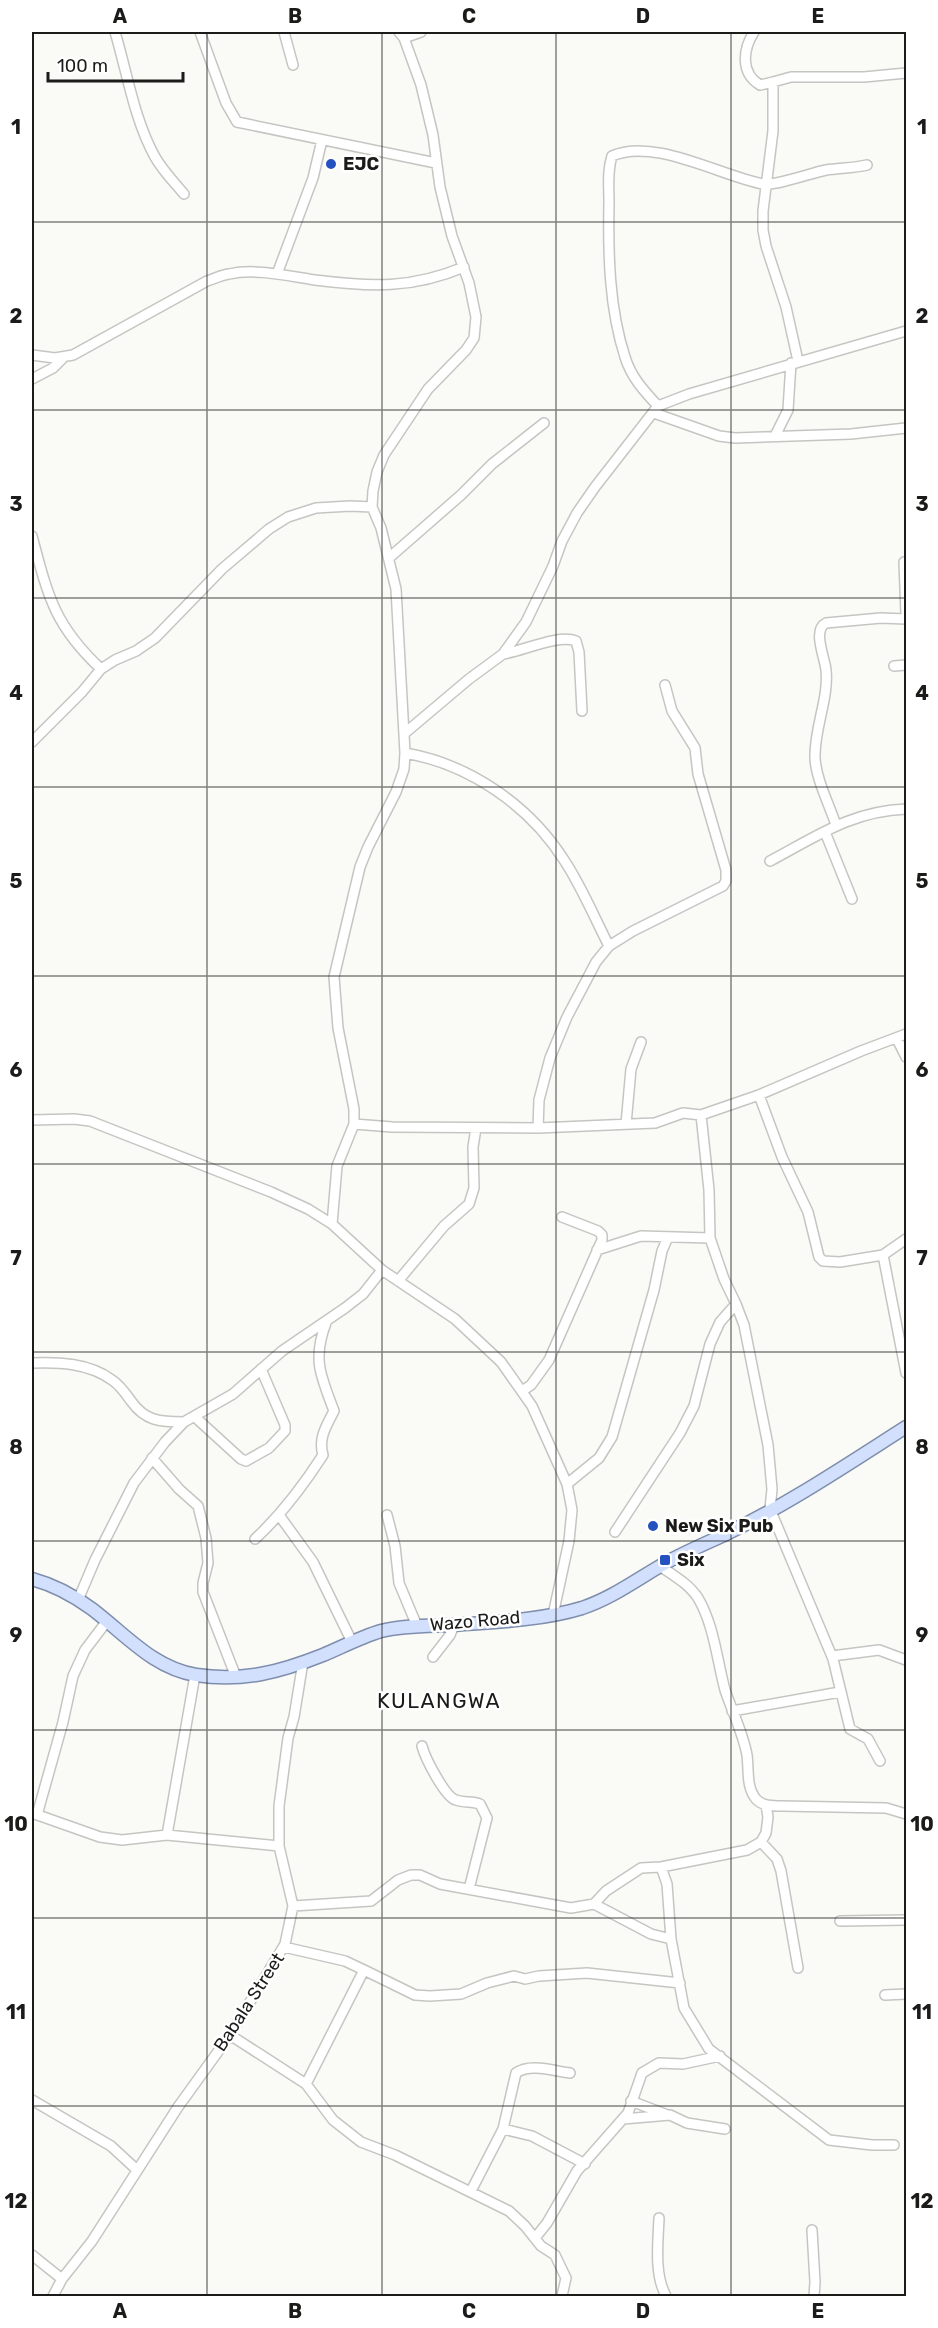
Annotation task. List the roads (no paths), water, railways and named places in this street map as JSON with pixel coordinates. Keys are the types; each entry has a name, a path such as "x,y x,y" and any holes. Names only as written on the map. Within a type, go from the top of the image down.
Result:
{"main road":[{"name":"Wazo Road","path":"32,1580 62,1590 78,1600 143,1652 175,1670 219,1677 263,1676 382,1631 553,1615 615,1595 660,1566 729,1533 842,1468 906,1427"}],"street":[{"path":"116,32 144,132 161,165 184,194"},
{"path":"200,32 226,104 237,122 436,163"},
{"path":"284,32 293,65"},
{"path":"332,1224 337,1166 354,1124 354,1109 338,1028 334,977 360,867 396,792 404,769 405,753 396,589 390,557 372,507 377,472 384,455 428,389 466,350 474,338 475,310 464,267 452,236 436,163 433,135 423,94 401,35 421,32"},
{"path":"754,32 747,46 746,70 749,76 760,84 791,77 864,77 906,73"},
{"path":"773,82 773,131 763,230 786,308 794,362 788,410 775,436"},
{"path":"278,274 313,178 322,140"},
{"path":"867,165 827,170 766,185 692,162 643,150 623,151 612,156 609,166 610,271 616,323 625,359 637,384 656,410 719,435 735,438 851,434 906,428"},
{"path":"32,379 53,368 63,358 129,326 207,281 229,273 278,274 362,285 390,285 417,283 464,267"},
{"path":"405,733 503,654 526,622 577,513 656,410 689,394 906,331"},
{"path":"32,355 63,358"},
{"path":"390,557 461,495 492,464 544,423"},
{"path":"32,742 82,692 101,669 136,651 155,638 236,556 288,517 332,506 372,507"},
{"path":"32,536 52,607 75,643 101,669"},
{"path":"904,562 906,614"},
{"path":"836,825 815,760 827,672 819,633 821,626 826,623 881,618 906,619"},
{"path":"503,654 545,643 571,639 576,641 579,652 582,711"},
{"path":"894,666 906,665"},
{"path":"538,1128 540,1100 550,1058 567,1017 596,962 609,946 633,931 723,886 726,881 726,870 698,774 695,748 668,703 665,685"},
{"path":"405,753 429,757 456,767 490,786 530,819 550,839 564,860 609,946"},
{"path":"770,861 836,825 870,812 906,809"},
{"path":"825,832 852,898"},
{"path":"354,1124 392,1127 538,1128 655,1123 683,1113 701,1116 759,1095 906,1034"},
{"path":"897,1039 906,1057"},
{"path":"626,1124 631,1069 641,1042"},
{"path":"759,1095 782,1156 808,1212 819,1257 823,1262 840,1262 883,1255 906,1239"},
{"path":"701,1116 709,1190 710,1238 723,1279 736,1304 746,1335 768,1445 772,1488 770,1509 832,1656 850,1729 868,1739 880,1761"},
{"path":"32,1120 90,1121 271,1192 308,1209 332,1224 382,1270 455,1319 501,1362 532,1406 567,1484 572,1509 569,1541 553,1615"},
{"path":"398,1281 444,1226 469,1204 474,1188 473,1147 476,1128"},
{"path":"522,1391 531,1385 549,1360 602,1235 598,1231 562,1216"},
{"path":"597,1250 641,1236 710,1238"},
{"path":"567,1484 598,1458 612,1437 654,1290 660,1258 668,1237"},
{"path":"883,1255 906,1373"},
{"path":"78,1600 134,1482 184,1422 233,1394 282,1351 326,1323 363,1294 382,1270"},
{"path":"615,1532 680,1432 694,1406 710,1344 720,1322 736,1304"},
{"path":"255,1539 305,1484 323,1455 320,1446 325,1428 334,1412 318,1365 320,1340 326,1323"},
{"path":"32,1363 58,1362 83,1367 113,1381 138,1412 149,1419 184,1422"},
{"path":"195,1416 246,1461 269,1448 285,1431 285,1425 261,1369"},
{"path":"152,1458 172,1482 198,1506 206,1538 208,1563 203,1592 236,1677"},
{"path":"279,1515 313,1562 352,1642"},
{"path":"387,1515 395,1546 399,1583 417,1626"},
{"path":"660,1566 689,1587 698,1598 747,1754 748,1778 757,1801 766,1805 886,1808 906,1814"},
{"path":"107,1621 85,1650 74,1676 63,1722 34,1814 100,1838 122,1840 167,1835 279,1846"},
{"path":"433,1657 450,1635 454,1625"},
{"path":"832,1656 879,1650 906,1660"},
{"name":"Babala Street","path":"53,2296 62,2279 92,2241 178,2107 230,2035 284,1947 293,1906 279,1846 279,1806 283,1770 303,1662"},
{"path":"167,1835 195,1675"},
{"path":"732,1711 840,1692"},
{"path":"422,1746 450,1797 480,1804 487,1818 469,1889"},
{"path":"293,1906 371,1901 398,1880 411,1875 420,1875 440,1884 571,1908 594,1904 606,1891 641,1868 747,1850 761,1842 766,1833 768,1817 766,1805"},
{"path":"761,1842 777,1859 781,1871 798,1968"},
{"path":"661,1866 667,1884 671,1939 684,2008 709,2049 829,2140 894,2145"},
{"path":"594,1904 651,1934 671,1939"},
{"path":"840,1921 906,1920"},
{"path":"284,1947 345,1961 415,1995 460,1994 487,1983 514,1976 525,1979 587,1973 680,1983"},
{"path":"306,2084 364,1970"},
{"path":"885,1995 906,1994"},
{"path":"230,2035 306,2084 333,2120 361,2142 395,2155 509,2211 541,2246 555,2254 566,2278 562,2296"},
{"path":"535,2238 547,2223 577,2171 623,2119 639,2078 647,2069 659,2064 694,2062 720,2056"},
{"path":"471,2191 503,2129 516,2073 521,2069 539,2068 570,2073"},
{"path":"32,2100 111,2146 137,2170"},
{"path":"631,2101 687,2122 725,2130"},
{"path":"623,2119 670,2115"},
{"path":"503,2129 532,2136 585,2164"},
{"path":"659,2218 657,2253 661,2282 666,2296"},
{"path":"813,2230 814,2296"},
{"path":"32,2254 62,2279"}],"place":[{"name":"EJC","path":"331,164"},
{"name":"New Six Pub","path":"653,1526"},
{"name":"Six","path":"665,1560"}],"district":[{"name":"KULANGWA","path":"439,1700"}]}
